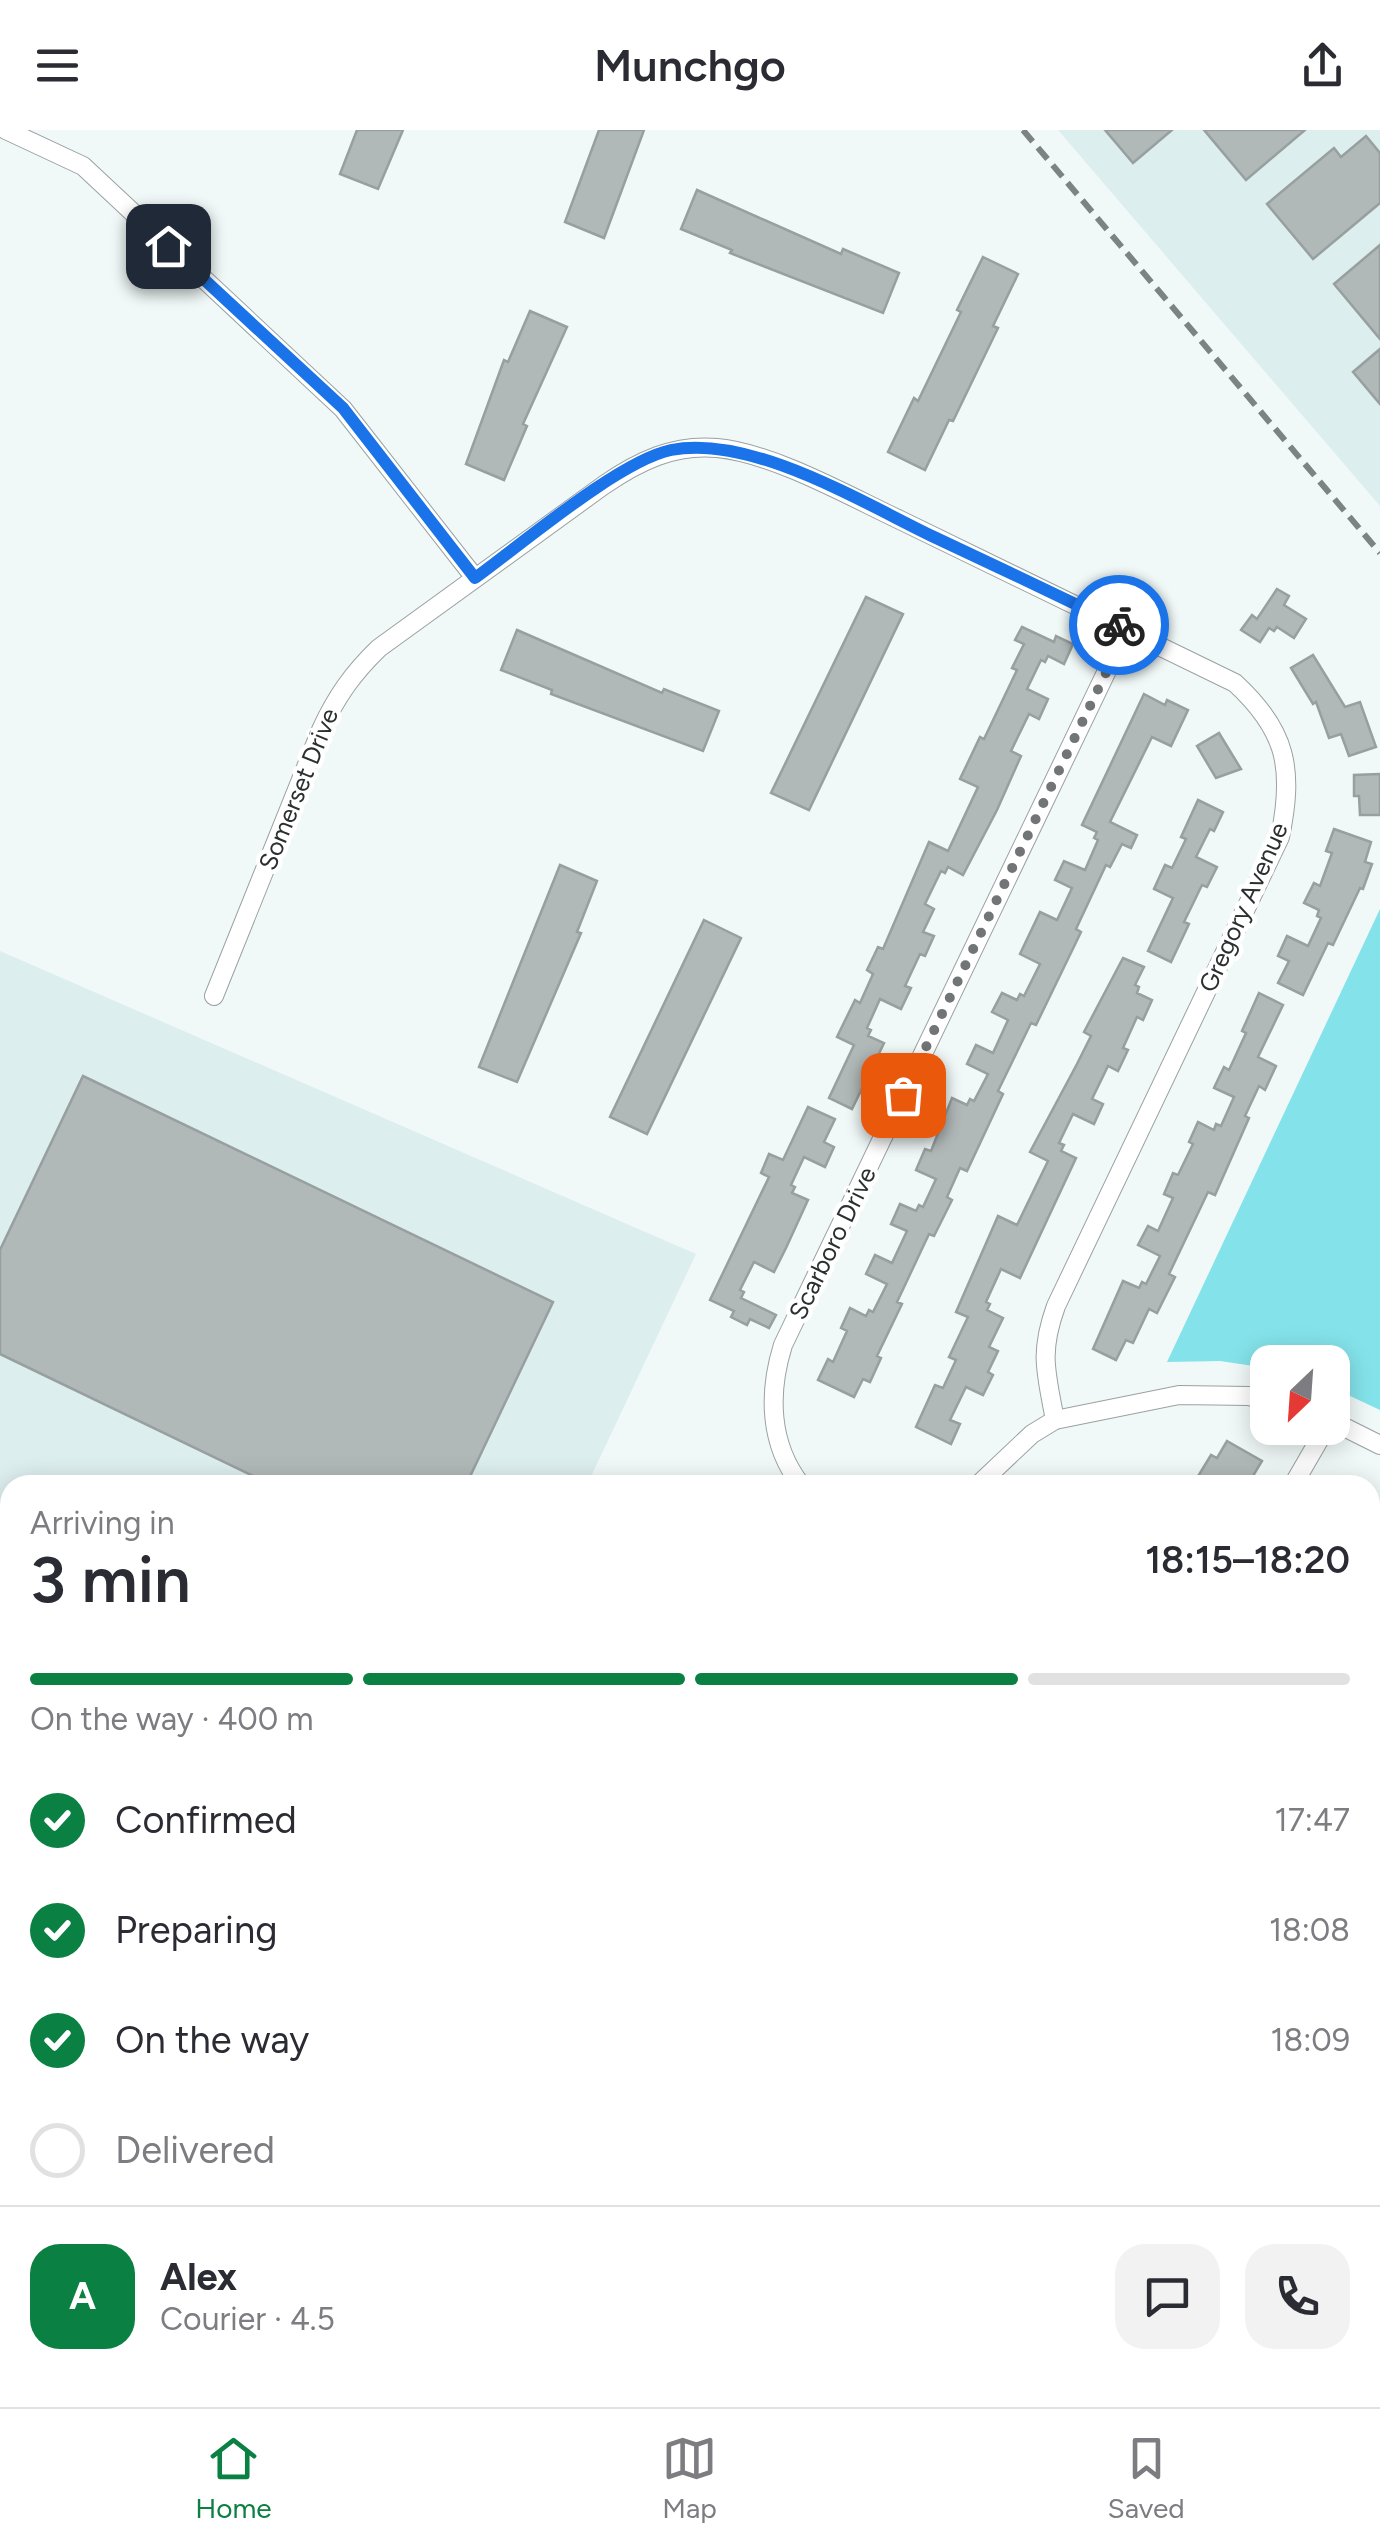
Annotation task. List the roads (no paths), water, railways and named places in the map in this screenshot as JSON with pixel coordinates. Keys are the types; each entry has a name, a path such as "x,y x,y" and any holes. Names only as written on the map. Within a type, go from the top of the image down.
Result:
{"street":[{"path":"6,130 82,166 343,408 475,578"},
{"name":"Gregory Avenue","path":"475,578 628,468 670,450 716,448 762,459 816,481 1235,683 1260,706 1280,743 1288,780 1280,838 1056,1306 1045,1336 1044,1359 1055,1420"},
{"name":"Somerset Drive","path":"214,996 337,696 379,648 475,578"},
{"name":"Scarboro Drive","path":"795,1475 785,1460 774,1424 772,1392 783,1346 1127,629"},
{"path":"989,1475 1032,1434 1055,1420 1179,1395 1250,1396"},
{"path":"1350,1430 1380,1444"},
{"path":"1299,1475 1316,1445"}],"railway":[{"path":"1023,130 1380,553"}]}
